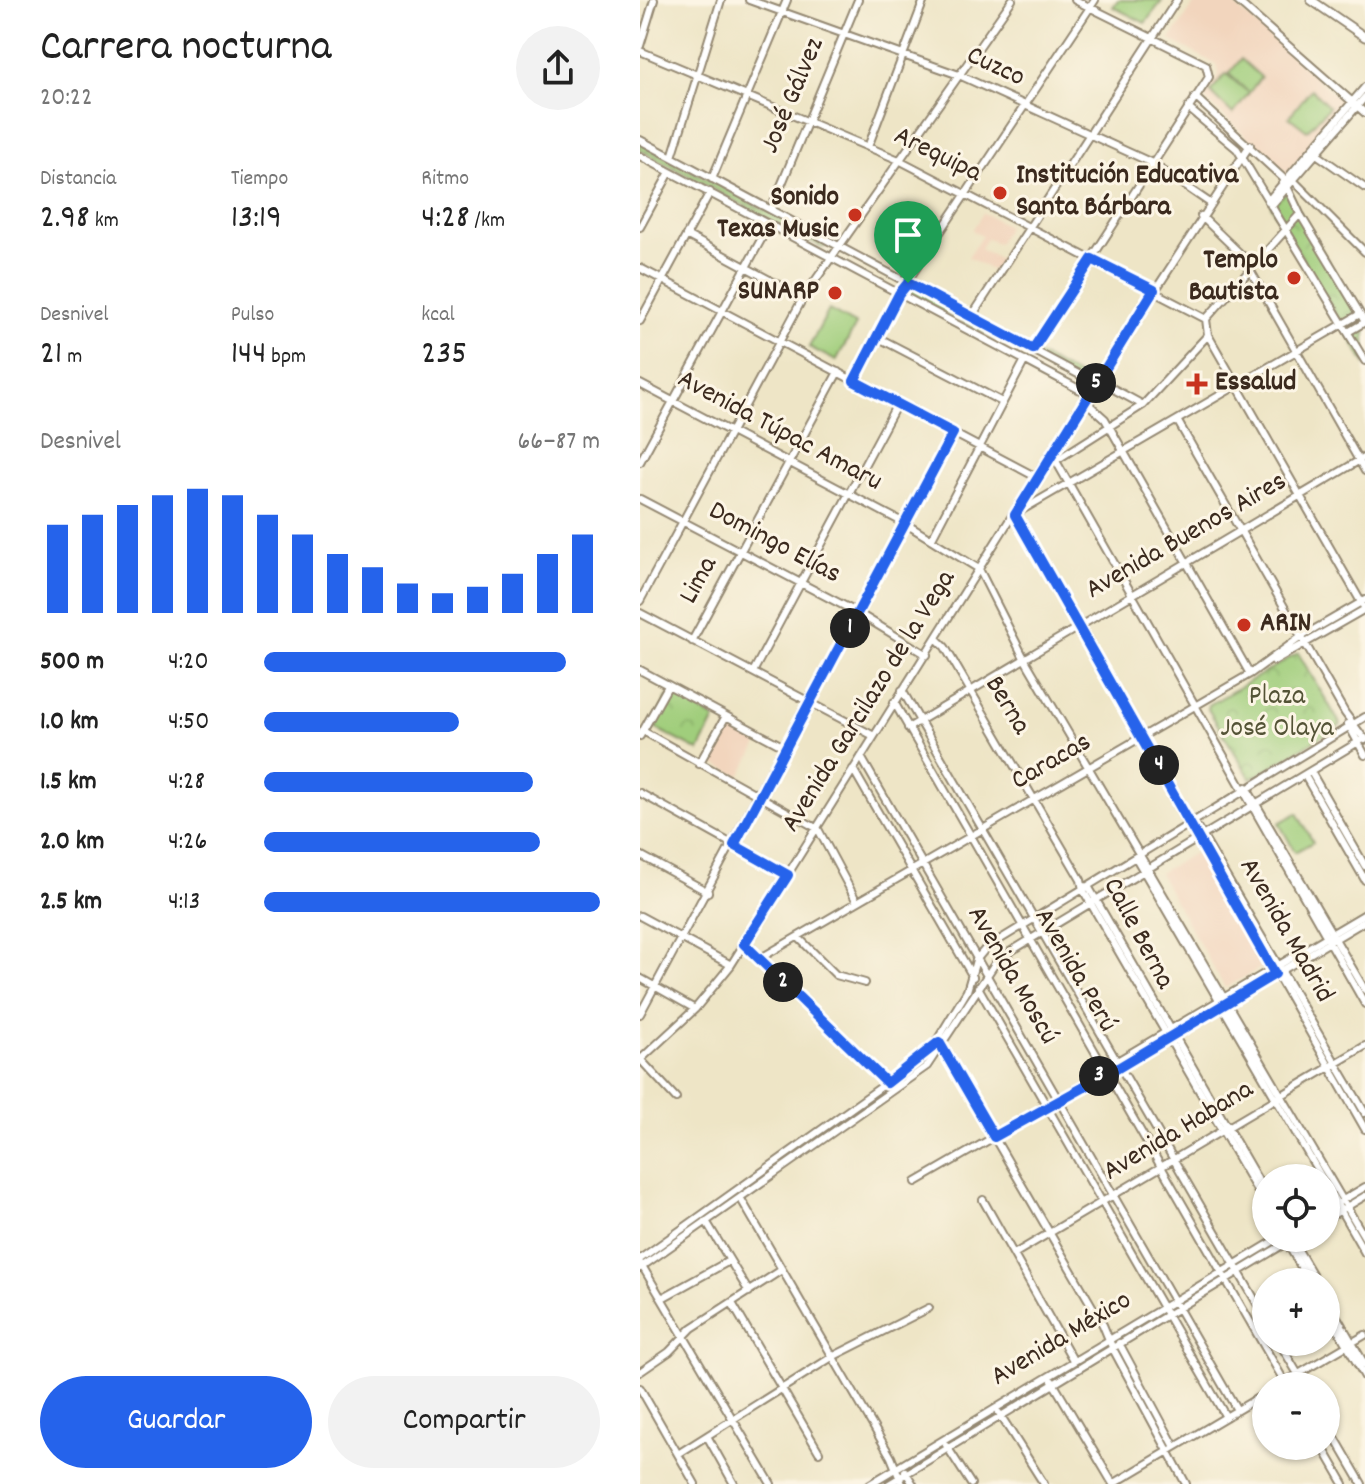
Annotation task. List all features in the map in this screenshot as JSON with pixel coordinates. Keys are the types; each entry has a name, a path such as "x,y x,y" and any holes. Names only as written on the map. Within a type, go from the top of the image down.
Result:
{"main road":[{"path":"1311,0 1365,37"}],"street":[{"path":"640,48 654,0"},
{"path":"672,157 721,0"},
{"name":"Cuzco","path":"749,0 959,75 1150,162 1210,203"},
{"path":"712,179 787,0"},
{"name":"José Gálvez","path":"771,210 858,0"},
{"path":"868,147 924,0"},
{"path":"640,601 803,298 1012,0"},
{"path":"1033,349 1150,162 1195,97 1209,70 1206,65 1092,3 1075,0"},
{"path":"972,316 1177,0"},
{"path":"1236,0 1365,113"},
{"path":"854,381 899,294 1092,3"},
{"name":"Arequipa","path":"640,48 697,77 899,160 1206,319"},
{"path":"1355,105 1365,87"},
{"path":"1195,97 1250,145 1286,187 1365,322 1348,332"},
{"path":"1269,204 1365,97"},
{"path":"1188,108 1241,155 1365,361"},
{"path":"640,140 1143,405"},
{"path":"1086,397 1250,145"},
{"path":"1286,187 1295,182 1314,153"},
{"path":"1314,153 1365,188"},
{"path":"640,156 1025,360 1086,397 1108,425 1250,674"},
{"path":"640,227 670,172"},
{"path":"1295,182 1365,252"},
{"path":"640,321 710,192"},
{"path":"1300,214 1250,266 1206,319 1208,335 1364,605"},
{"path":"1201,216 1250,266 1296,351 1362,459 1365,471"},
{"path":"640,462 769,225"},
{"path":"686,235 803,298"},
{"path":"640,268 1038,478"},
{"path":"1015,515 1360,314"},
{"path":"1208,335 1143,405 1053,457 1331,938 1365,1004"},
{"path":"877,337 1002,402"},
{"path":"932,538 1025,360"},
{"name":"Lima","path":"692,641 838,372"},
{"name":"Avenida Túpac Amaru","path":"640,384 932,538 979,569"},
{"name":"Avenida Garcilazo de la Vega","path":"640,1059 695,1009 731,965 894,702 1053,457 1086,397"},
{"path":"753,672 897,404"},
{"path":"1177,420 1363,740 1365,755"},
{"path":"640,1014 734,845 953,433"},
{"name":"Avenida Buenos Aires","path":"908,728 1362,459"},
{"name":"Domingo Elías","path":"640,499 858,613 927,655"},
{"name":"Avenida Madrid","path":"1015,515 1365,1129"},
{"path":"979,569 1024,658 1342,1206 1365,1253"},
{"name":"Caracas","path":"759,959 1364,605"},
{"path":"640,613 874,736"},
{"name":"Berna","path":"937,639 971,690 1081,880"},
{"path":"640,670 786,748"},
{"path":"668,686 642,734 818,829 857,902"},
{"name":"Avenida Perú","path":"902,690 1252,1294"},
{"name":"Avenida Perú","path":"894,702 1277,1372"},
{"path":"699,764 726,716"},
{"path":"941,1044 973,979 976,960 986,948 1365,717"},
{"path":"640,1264 706,1221 890,1086 927,1066 998,959 1363,740"},
{"name":"Avenida Moscú","path":"861,757 1237,1410"},
{"name":"Avenida Moscú","path":"853,769 1226,1417"},
{"path":"1308,774 1365,866"},
{"path":"1308,774 1365,880"},
{"path":"640,793 788,875"},
{"path":"882,819 891,813"},
{"path":"640,855 708,892"},
{"name":"Calle Berna","path":"1081,880 1170,1034"},
{"path":"940,917 948,910"},
{"path":"1331,938 1365,914"},
{"path":"640,916 731,965"},
{"path":"916,1182 1365,921"},
{"path":"798,937 836,975 865,983"},
{"path":"1331,938 1365,990"},
{"path":"744,944 890,1086"},
{"name":"Avenida Madrid","path":"1277,970 1365,1113"},
{"path":"640,978 695,1009"},
{"path":"1170,1034 1252,1171"},
{"path":"941,1044 1103,1325 1119,1343 1175,1447"},
{"name":"Avenida Habana","path":"1014,1254 1365,1046"},
{"path":"640,1059 676,1098"},
{"path":"1280,1098 1315,1164"},
{"path":"1225,1128 1252,1179"},
{"path":"1342,1206 1365,1187"},
{"path":"640,1264 739,1196"},
{"path":"739,1196 891,1457 901,1465 913,1484"},
{"path":"1342,1206 1365,1196"},
{"path":"983,1200 1073,1360"},
{"path":"1340,1203 1365,1238"},
{"path":"706,1221 749,1292"},
{"name":"Avenida México","path":"889,1484 900,1481 947,1446 1264,1252"},
{"path":"662,1298 729,1261"},
{"path":"640,1264 771,1484"},
{"path":"640,1372 684,1336 780,1271"},
{"name":"Avenida México","path":"870,1484 1163,1305 1224,1275"},
{"path":"732,1303 819,1452"},
{"path":"678,1454 832,1357 929,1308"},
{"path":"1340,1325 1365,1377"},
{"path":"1340,1329 1365,1365"},
{"path":"1301,1372 1365,1335"},
{"path":"1111,1337 1112,1347 1186,1484"},
{"path":"1047,1375 1113,1484 1252,1401"},
{"path":"640,1388 695,1484"},
{"path":"995,1406 1044,1484"},
{"path":"707,1436 734,1484"},
{"path":"942,1439 971,1484"},
{"path":"1340,1446 1362,1484"},
{"path":"891,1457 900,1481"},
{"path":"1330,1460 1344,1484"}],"shaded area":[{"path":"1197,0 1229,0 1345,104 1287,174 1204,98 1219,75 1216,64 1170,40"},
{"path":"983,213 1008,226 998,244 987,238 980,249 1001,260 993,271 968,257 982,236 972,230"},
{"path":"730,726 760,741 740,776 710,762"},
{"path":"1198,851 1264,966 1225,988 1159,873"}],"green space":[{"path":"1118,0 1162,1 1145,23 1113,7"},
{"path":"1241,59 1261,77 1233,114 1210,92 1226,74 1248,92 1229,74"},
{"path":"1311,89 1329,107 1307,131 1289,117"},
{"path":"640,143 829,245 823,248 640,150"},
{"path":"1288,191 1365,327 1365,363 1271,206"},
{"path":"914,289 1086,380 1083,385 911,294 910,291"},
{"path":"829,310 856,325 836,361 809,347"},
{"name":"Plaza José Olaya","path":"1298,653 1341,725 1251,779 1208,709 1209,705"},
{"path":"673,694 715,719 699,751 653,727 667,697"},
{"path":"1297,813 1313,842 1295,852 1279,823"}],"place":[{"name":"Institución Educativa Santa Bárbara","path":"1000,193"},
{"name":"Sonido Texas Music","path":"855,215"},
{"name":"Templo Bautista","path":"1294,278"},
{"name":"SUNARP","path":"835,293"},
{"name":"Essalud","path":"1197,384"},
{"name":"ARIN","path":"1244,625"}],"route":[{"path":"1092,259 1154,290 1015,515 1275,974 1108,1074 994,1137 939,1042 887,1083 744,944 788,875 734,845 953,433 854,381 899,294 908,283 1033,349 1092,259"}]}
